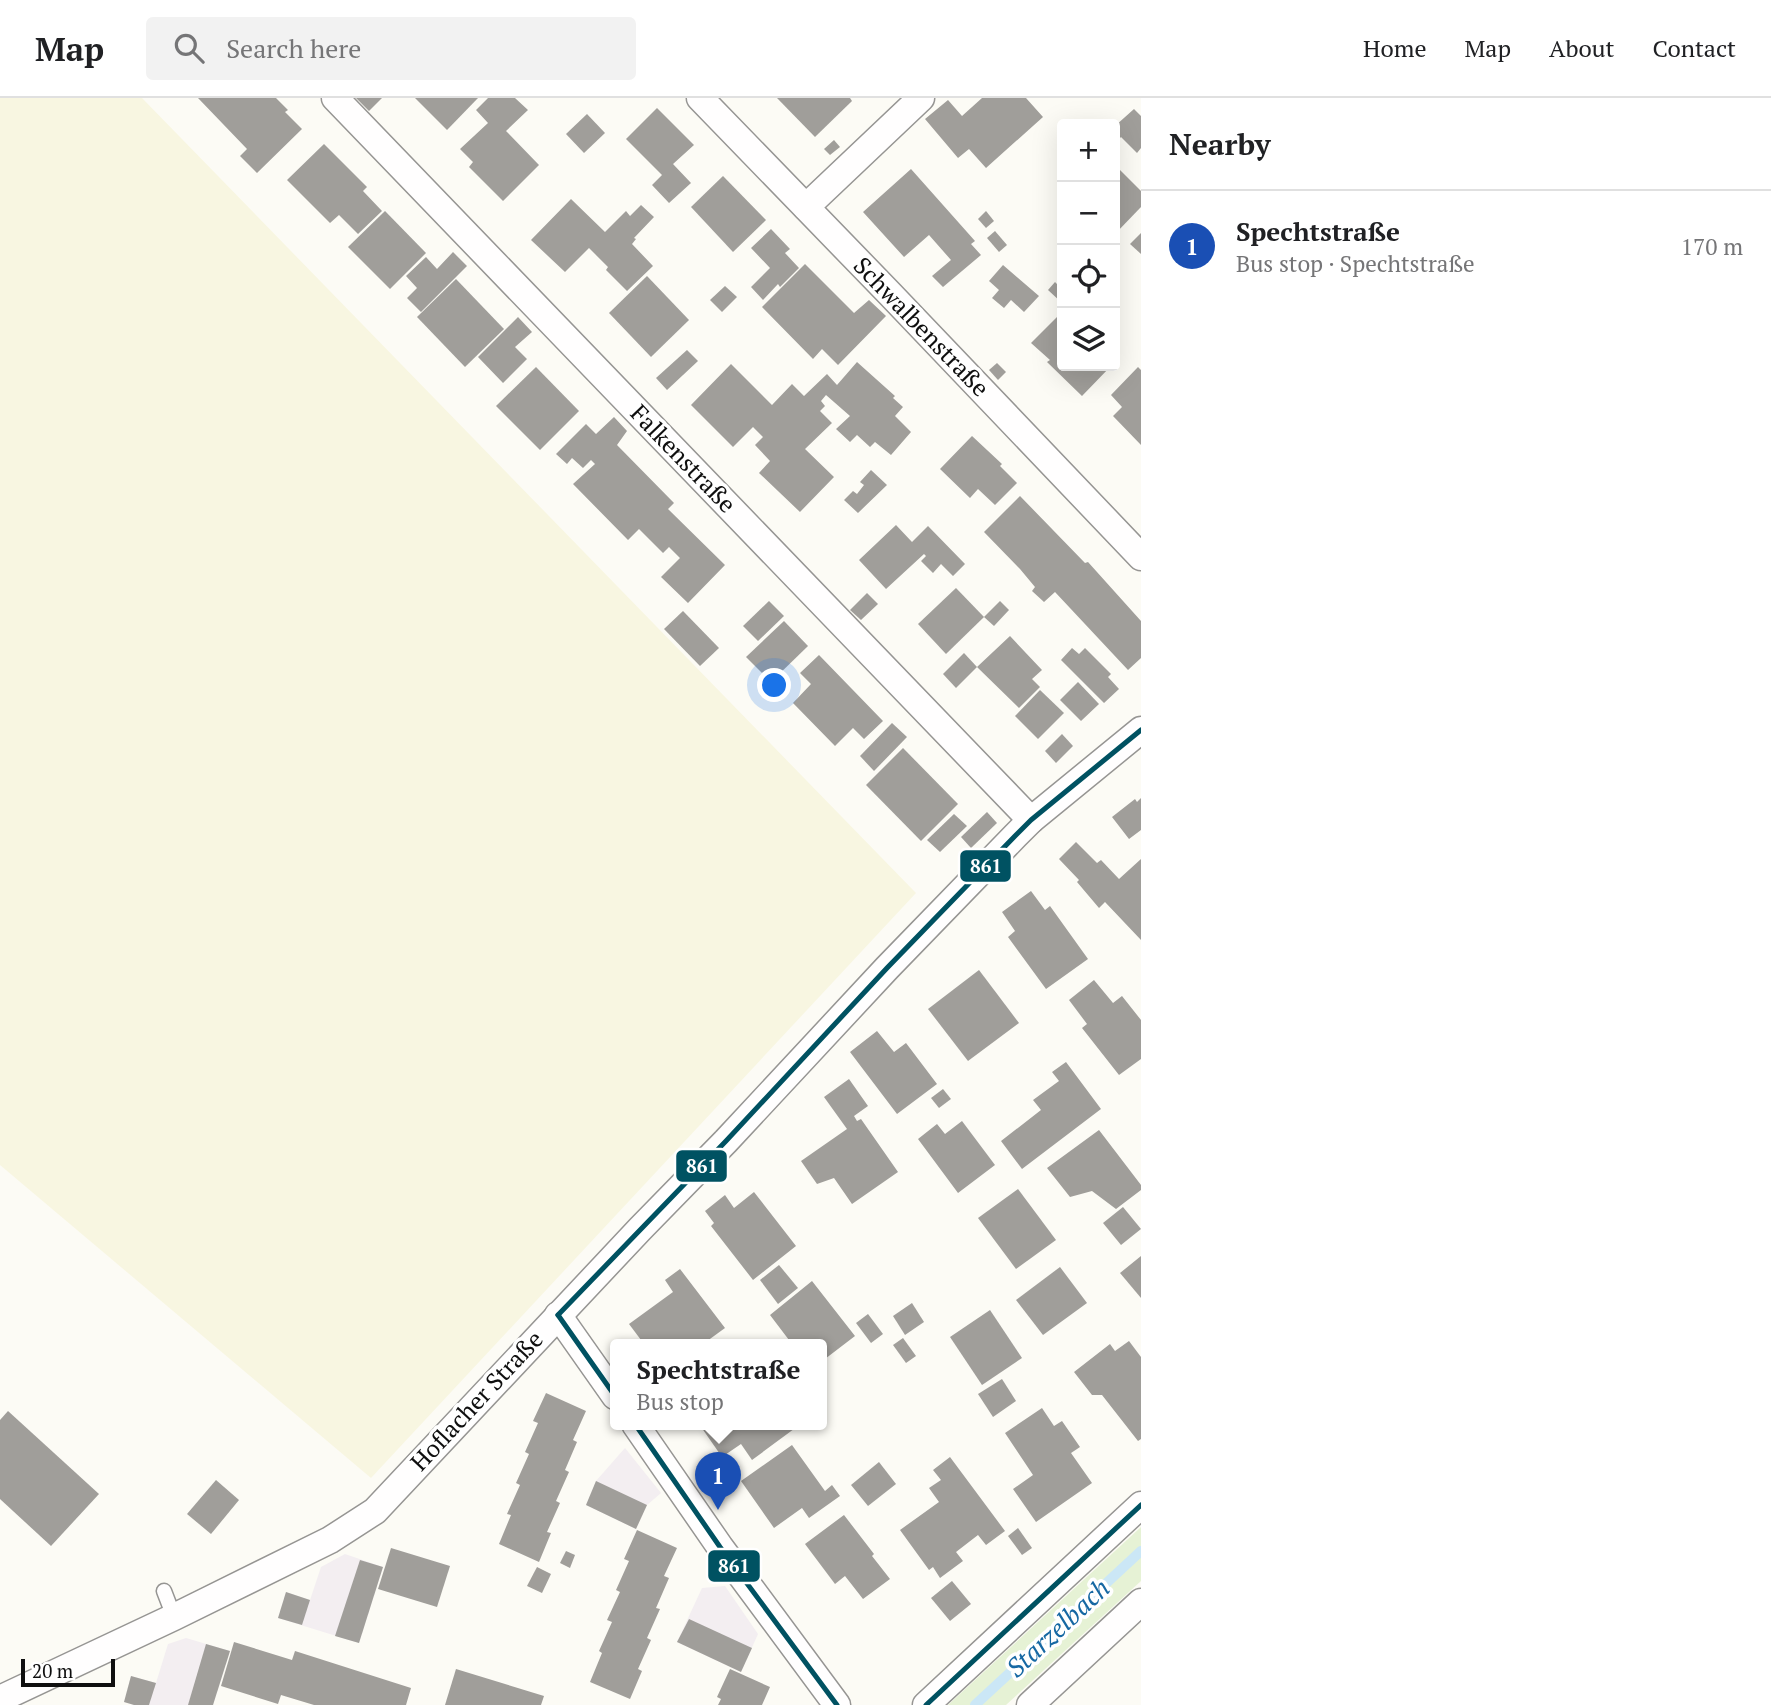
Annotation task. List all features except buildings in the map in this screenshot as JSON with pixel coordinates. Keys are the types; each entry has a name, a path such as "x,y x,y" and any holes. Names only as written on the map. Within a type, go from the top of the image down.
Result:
{"street":[{"name":"Falkenstraße","path":"335,98 1031,820"},
{"name":"Schwalbenstraße","path":"700,98 1141,557"},
{"path":"806,207 921,98"},
{"name":"Hoflacher Straße","path":"2,1698 330,1540 375,1511 640,1228 1031,820 1141,730"},
{"path":"558,1315 610,1388"},
{"path":"639,1430 720,1547 837,1705"},
{"path":"926,1705 1141,1505"},
{"path":"1030,1705 1141,1602"}],"lane":[{"path":"164,1591 174,1617"}],"shaded area":[{"path":"0,98 142,98 916,893 371,1478 0,1165"},
{"path":"625,1448 661,1493 647,1505 636,1529 586,1505 596,1481"},
{"path":"345,1554 383,1567 359,1643 278,1618 286,1592 310,1600 321,1567"},
{"path":"725,1586 758,1634 741,1672 677,1642 702,1588"},
{"path":"186,1638 230,1651 213,1705 134,1705 124,1702 131,1676 156,1683 168,1644"}],"green space":[{"path":"1141,1527 1141,1581 1006,1705 948,1705"}],"waterway":[{"name":"Starzelbach","path":"975,1705 1141,1551"}],"transit line":[{"name":"861","path":"558,1315 1015,836 1141,730"},
{"name":"861","path":"558,1315 610,1389"},
{"name":"861","path":"639,1430 720,1547 837,1705"},
{"name":"861","path":"926,1705 1141,1505"}],"place":[{"name":"Spechtstraße","path":"718,1510"}]}
